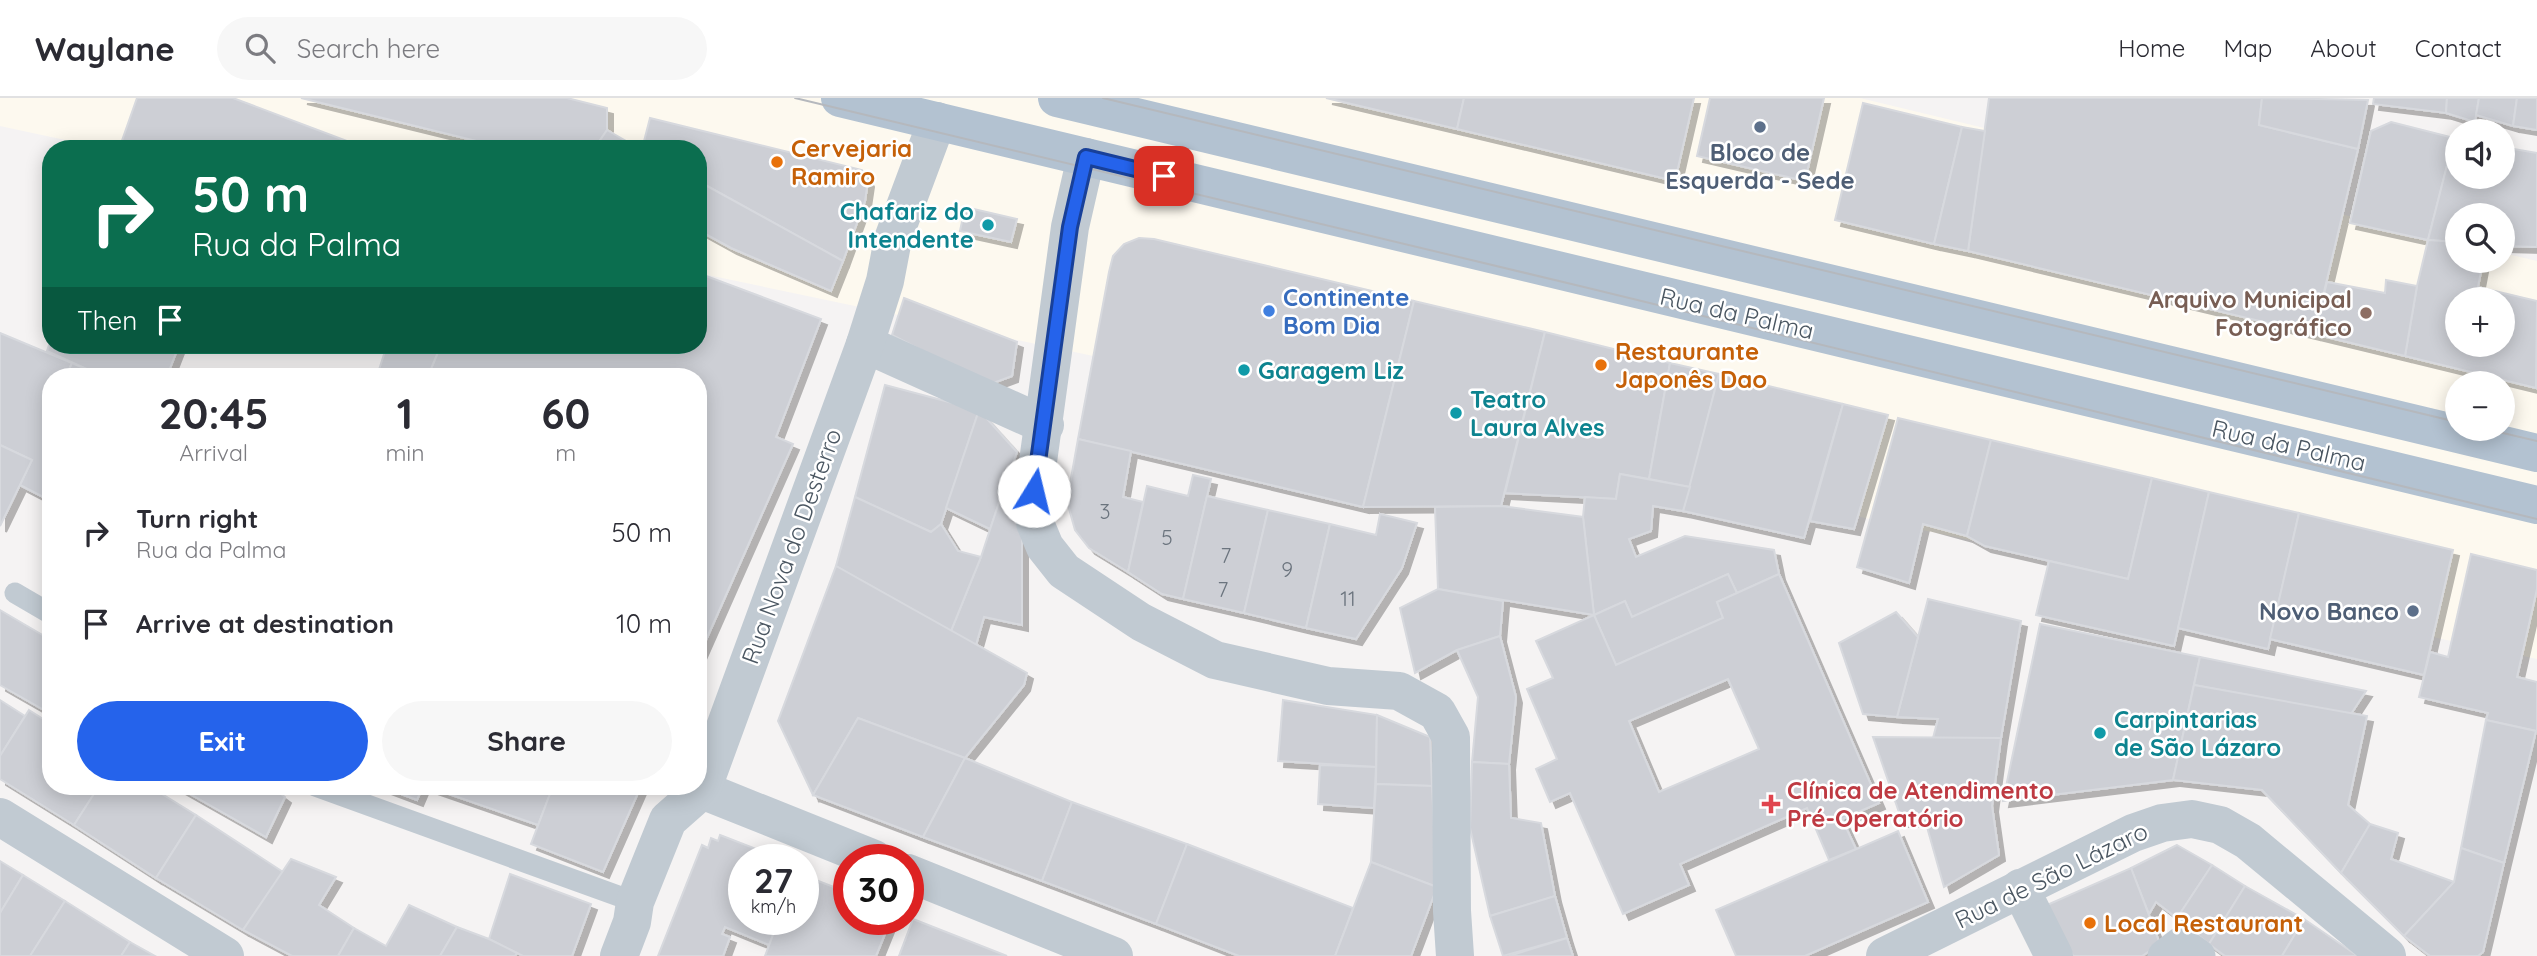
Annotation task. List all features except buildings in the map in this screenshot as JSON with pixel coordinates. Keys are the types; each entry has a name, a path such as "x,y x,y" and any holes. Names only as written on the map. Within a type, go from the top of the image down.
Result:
{"main road":[{"name":"Rua da Palma","path":"840,98 2537,505"},
{"name":"Rua da Palma","path":"1057,98 1099,103 2537,453"},
{"path":"1086,157 1099,103"}],"street":[{"name":"Rua Nova do Desterro","path":"707,776 865,344 885,281 893,239 937,121"},
{"path":"1086,157 1070,227 1034,491 1035,523 1045,547 1063,571 1141,622 1215,660 1328,686 1399,691 1437,712 1451,737 1452,911 1455,956"},
{"path":"865,344 1045,425"},
{"path":"707,792 837,844"},
{"name":"Rua Nova do Desterro","path":"619,956 632,922 635,902 668,820 696,795"},
{"path":"0,817 225,956"},
{"name":"Rua de São Lázaro","path":"1885,956 2150,826 2192,819 2220,825 2248,841 2387,956"},
{"path":"924,879 1114,956"},
{"path":"2020,888 2054,956"},
{"path":"2164,956 2181,943 2199,956"}],"lane":[{"path":"15,593 42,609"},
{"path":"340,795 635,902"}],"shaded area":[{"path":"0,98 1860,98 2445,239 2445,273 2515,273 2515,256 2537,261 2537,659 707,275 707,140 65,140 0,126"}],"tram line":[{"path":"795,98 2537,519"},
{"path":"1103,98 2445,419"},
{"path":"2515,436 2537,441"}],"place":[{"name":"Bloco de Esquerda - Sede","path":"1760,127"},
{"name":"Cervejaria Ramiro","path":"777,162"},
{"name":"Chafariz do Intendente","path":"988,225"},
{"name":"Continente Bom Dia","path":"1269,311"},
{"name":"Arquivo Municipal Fotográfico","path":"2366,313"},
{"name":"Restaurante Japonês Dao","path":"1601,365"},
{"name":"Garagem Liz","path":"1244,370"},
{"name":"Teatro Laura Alves","path":"1456,413"},
{"name":"Novo Banco","path":"2413,611"},
{"name":"Carpintarias de São Lázaro","path":"2100,733"},
{"name":"Clínica de Atendimento Pré-Operatório","path":"1771,804"},
{"name":"Local Restaurant","path":"2090,923"}],"route":[{"path":"1034,491 1070,227 1086,157 1164,176"}]}
